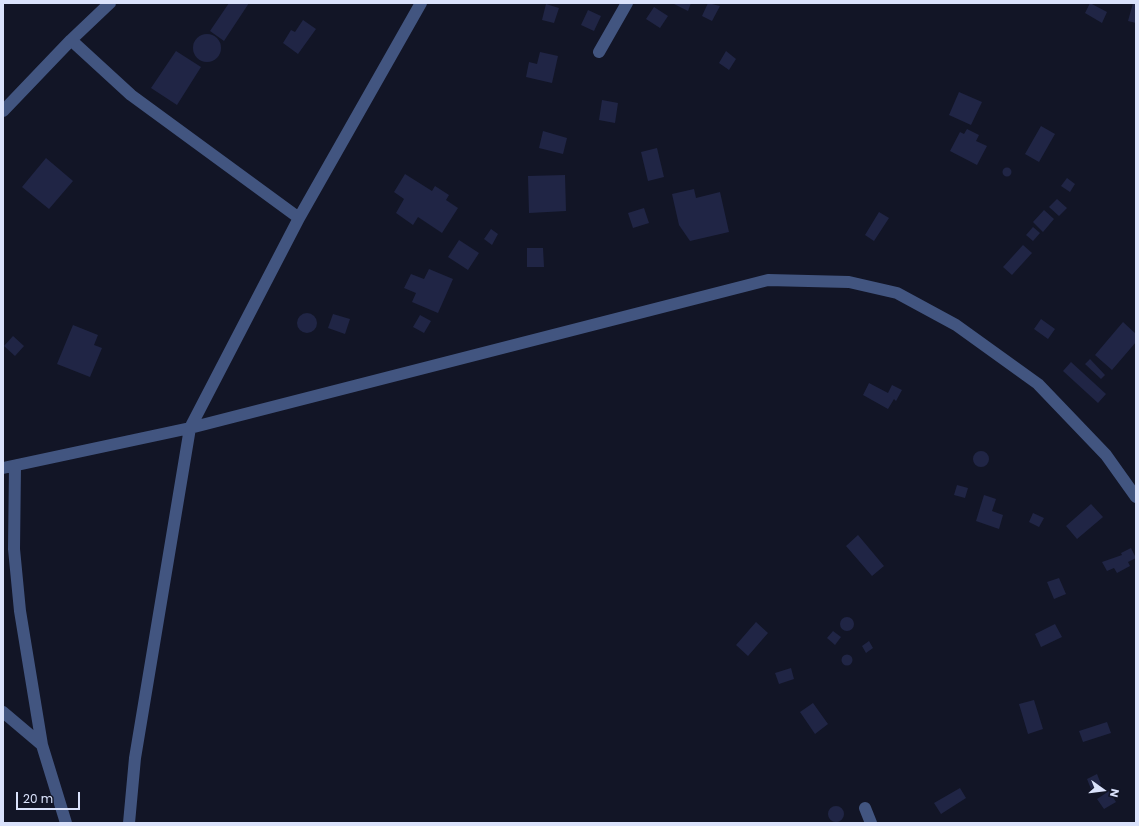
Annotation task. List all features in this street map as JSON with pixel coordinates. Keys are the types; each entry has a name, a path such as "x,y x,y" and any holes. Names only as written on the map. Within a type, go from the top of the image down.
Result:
{"street":[{"path":"3,111 71,40 110,3"},
{"path":"129,823 135,758 190,428 299,218 421,3"},
{"path":"599,52 627,3"},
{"path":"71,40 131,95 299,218"},
{"path":"66,823 42,745 19,604 9,467 190,428 768,280 849,282 904,296 956,325 1038,384 1106,455 1136,497"},
{"path":"3,712 42,745"},
{"path":"864,808 870,823"}],"building":[{"path":"229,3 249,3 224,41 210,31"},
{"path":"672,3 691,3 688,11"},
{"path":"708,3 720,6 712,21 702,16"},
{"path":"1090,3 1107,12 1102,23 1085,13"},
{"path":"1133,3 1136,3 1136,23 1128,21"},
{"path":"546,4 559,8 554,23 542,20"},
{"path":"654,7 668,16 660,28 646,19"},
{"path":"588,10 601,16 594,31 581,25"},
{"path":"303,20 316,29 298,54 283,43 291,30 295,32"},
{"path":"207,34 217,38 221,48 217,58 207,62 197,58 193,48 197,38"},
{"path":"176,51 201,67 177,105 151,88"},
{"path":"726,51 736,59 729,70 719,63"},
{"path":"540,52 558,56 552,83 526,77 529,62 537,64"},
{"path":"959,92 982,102 971,125 949,115"},
{"path":"602,100 618,103 615,123 599,120"},
{"path":"1041,126 1055,134 1039,162 1025,154"},
{"path":"967,129 979,135 976,141 987,146 977,165 950,151 960,132 964,134"},
{"path":"543,131 567,138 563,154 539,148"},
{"path":"657,148 664,177 648,181 641,152"},
{"path":"46,158 73,181 49,209 22,187"},
{"path":"1005,168 1009,168 1011,172 1009,176 1005,176 1003,174 1003,170"},
{"path":"405,174 432,191 435,186 449,195 446,200 458,208 442,233 418,217 413,225 396,213 404,199 394,192"},
{"path":"565,175 566,211 529,213 528,176"},
{"path":"1067,178 1075,184 1070,192 1061,186"},
{"path":"694,189 696,198 720,192 729,232 690,241 679,225 672,194"},
{"path":"1057,199 1067,208 1059,216 1049,207"},
{"path":"644,208 649,223 633,228 628,213"},
{"path":"1044,210 1054,219 1043,232 1033,222"},
{"path":"879,212 889,218 874,241 865,235"},
{"path":"1033,227 1040,233 1033,241 1026,235"},
{"path":"491,229 498,234 492,245 484,239"},
{"path":"459,240 479,253 468,270 448,257"},
{"path":"1023,245 1032,253 1012,275 1003,267"},
{"path":"527,248 543,248 544,267 527,267"},
{"path":"429,269 453,279 438,313 412,302 416,293 404,288 411,274 424,279"},
{"path":"307,313 314,316 317,323 314,330 307,333 300,330 297,323 300,316"},
{"path":"333,314 350,319 345,334 328,328"},
{"path":"420,315 431,321 424,333 413,327"},
{"path":"1041,319 1055,329 1048,339 1034,329"},
{"path":"1123,322 1136,334 1136,342 1112,370 1095,355"},
{"path":"73,325 98,335 94,345 102,348 90,377 57,364"},
{"path":"13,336 24,346 15,356 4,346"},
{"path":"1090,359 1105,375 1101,379 1085,364"},
{"path":"1071,362 1106,394 1098,403 1063,371"},
{"path":"869,383 888,393 892,385 902,390 896,401 894,399 888,409 863,395"},
{"path":"978,451 984,451 989,456 987,465 984,467 978,467 973,462 973,456"},
{"path":"957,485 968,488 965,498 954,495"},
{"path":"984,495 996,499 992,511 1003,515 999,529 976,521"},
{"path":"1091,504 1103,517 1077,539 1066,526"},
{"path":"1033,513 1044,518 1039,527 1029,522"},
{"path":"858,535 884,566 872,576 846,546"},
{"path":"1131,548 1136,558 1128,562 1130,566 1117,573 1114,568 1107,571 1102,562 1122,555 1121,553"},
{"path":"1059,578 1066,594 1054,599 1047,582"},
{"path":"847,617 852,619 854,624 852,629 847,631 842,629 840,624 842,619"},
{"path":"756,622 768,633 748,656 736,645"},
{"path":"1055,624 1062,637 1041,647 1035,634"},
{"path":"833,631 841,637 835,645 827,638"},
{"path":"869,641 873,648 866,653 862,646"},
{"path":"847,654 851,656 853,660 851,664 847,666 843,664 841,660 843,656"},
{"path":"791,668 794,679 779,684 775,673"},
{"path":"1034,700 1043,729 1028,734 1019,704"},
{"path":"813,703 828,724 815,734 800,712"},
{"path":"1107,722 1111,733 1083,742 1079,731"},
{"path":"1097,774 1101,784 1091,789 1087,779"},
{"path":"960,788 966,798 941,814 934,803"},
{"path":"1109,791 1116,802 1104,809 1097,799"},
{"path":"833,806 839,806 844,811 842,820 839,822 833,822 828,817 828,811"}]}
